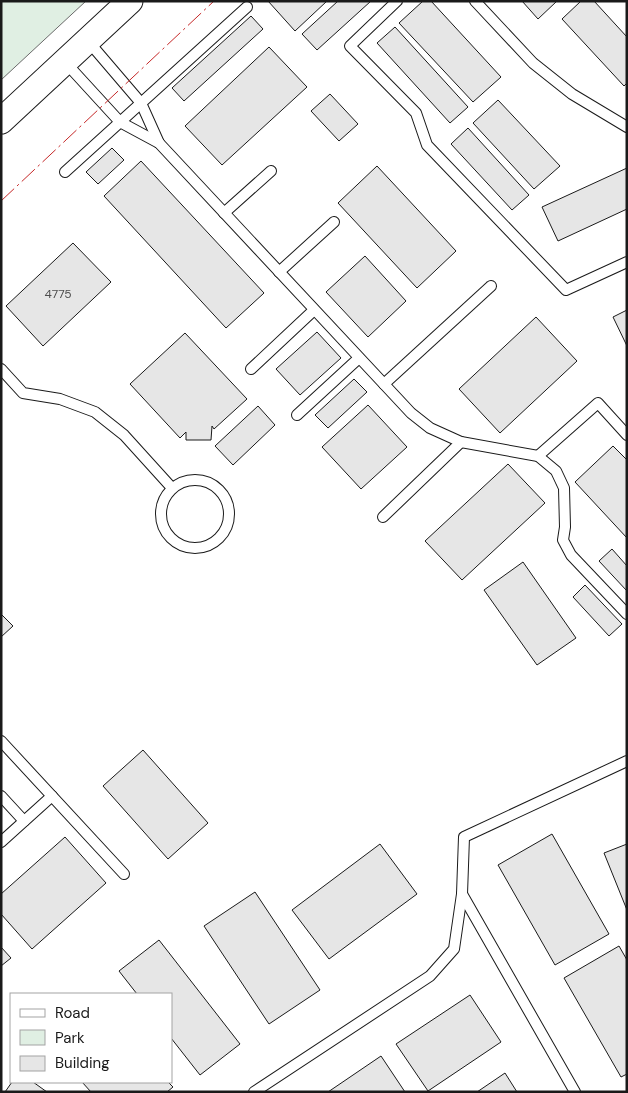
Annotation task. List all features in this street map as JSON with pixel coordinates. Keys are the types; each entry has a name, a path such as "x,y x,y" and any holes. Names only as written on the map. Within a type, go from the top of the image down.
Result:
{"street":[{"path":"1,121 130,1"}],"lane":[{"path":"398,1 350,46 416,113 427,145 566,290 627,262"},
{"path":"475,1 533,62 572,94 627,127"},
{"path":"65,172 247,7"},
{"path":"88,41 141,103 159,143 411,413 430,428 461,442 538,456 556,470 564,488 565,527 563,540 571,555 627,614"},
{"path":"65,61 120,122 159,143"},
{"path":"224,213 271,171"},
{"path":"279,272 334,222"},
{"path":"384,384 491,286"},
{"path":"251,369 314,310"},
{"path":"297,415 360,358"},
{"path":"1,369 23,394 60,399 95,412 124,436 172,488"},
{"path":"538,456 598,403 627,435"},
{"path":"383,517 461,442"},
{"path":"197,479 209,482 220,490 227,500 229,512 228,524 222,535 213,543 202,548 190,548 178,544 169,537 163,528 160,517 161,506 165,496 172,488 184,481 197,479"},
{"path":"1,741 124,874"},
{"path":"254,1092 430,976 454,949 462,894 464,836 627,761"},
{"path":"1,796 24,821"},
{"path":"1,842 52,796"},
{"path":"462,894 575,1092"}],"green space":[{"path":"1,1 86,1 1,80"}],"building":[{"path":"268,1 327,1 295,31"},
{"path":"338,1 371,1 317,50 302,34"},
{"path":"423,1 431,1 501,77 473,102 399,23"},
{"path":"522,1 557,1 538,19"},
{"path":"581,1 594,1 627,37 627,83 624,86 562,19"},
{"path":"251,16 263,29 184,101 172,88"},
{"path":"395,27 468,107 450,123 377,43"},
{"path":"269,47 307,87 222,165 185,126"},
{"path":"330,94 358,124 339,141 311,111"},
{"path":"498,100 560,166 534,189 473,123"},
{"path":"468,128 529,195 512,210 451,144"},
{"path":"112,148 124,160 98,184 86,172"},
{"path":"141,161 264,293 226,328 104,196"},
{"path":"377,166 456,251 417,288 338,203"},
{"path":"627,168 627,209 558,241 542,207"},
{"path":"73,243 111,282 43,346 6,306"},
{"path":"365,256 406,301 368,337 326,292"},
{"path":"627,310 627,346 613,317"},
{"path":"536,317 577,361 500,433 459,389"},
{"path":"317,332 341,358 300,395 276,369"},
{"path":"185,333 247,399 214,429 212,426 211,440 186,440 186,432 180,438 130,384"},
{"path":"354,379 367,392 328,428 315,415"},
{"path":"368,405 407,447 361,489 322,447"},
{"path":"258,406 275,425 233,465 215,446"},
{"path":"613,446 627,460 627,538 575,482"},
{"path":"508,464 545,503 462,580 425,541"},
{"path":"612,549 627,566 627,591 599,561"},
{"path":"523,562 576,638 537,665 484,590"},
{"path":"585,585 622,624 609,636 573,597"},
{"path":"1,614 13,626 1,637"},
{"path":"143,750 208,823 168,859 103,786"},
{"path":"552,834 609,934 555,965 498,865"},
{"path":"65,837 106,883 32,949 1,914 1,894"},
{"path":"380,844 417,894 329,959 292,910"},
{"path":"627,844 627,910 604,853"},
{"path":"255,892 320,990 269,1024 204,926"},
{"path":"159,940 240,1044 200,1075 172,1039 172,993 136,993 119,971"},
{"path":"619,946 627,960 627,1074 621,1077 564,978"},
{"path":"1,947 11,958 1,966"},
{"path":"470,995 501,1042 428,1091 396,1044"},
{"path":"381,1056 405,1092 328,1092"},
{"path":"505,1073 517,1092 477,1092"},
{"path":"11,1083 34,1083 47,1092 5,1092"},
{"path":"83,1083 169,1083 173,1087 167,1092 91,1092"}],"power":[{"path":"1,201 214,1"}]}
